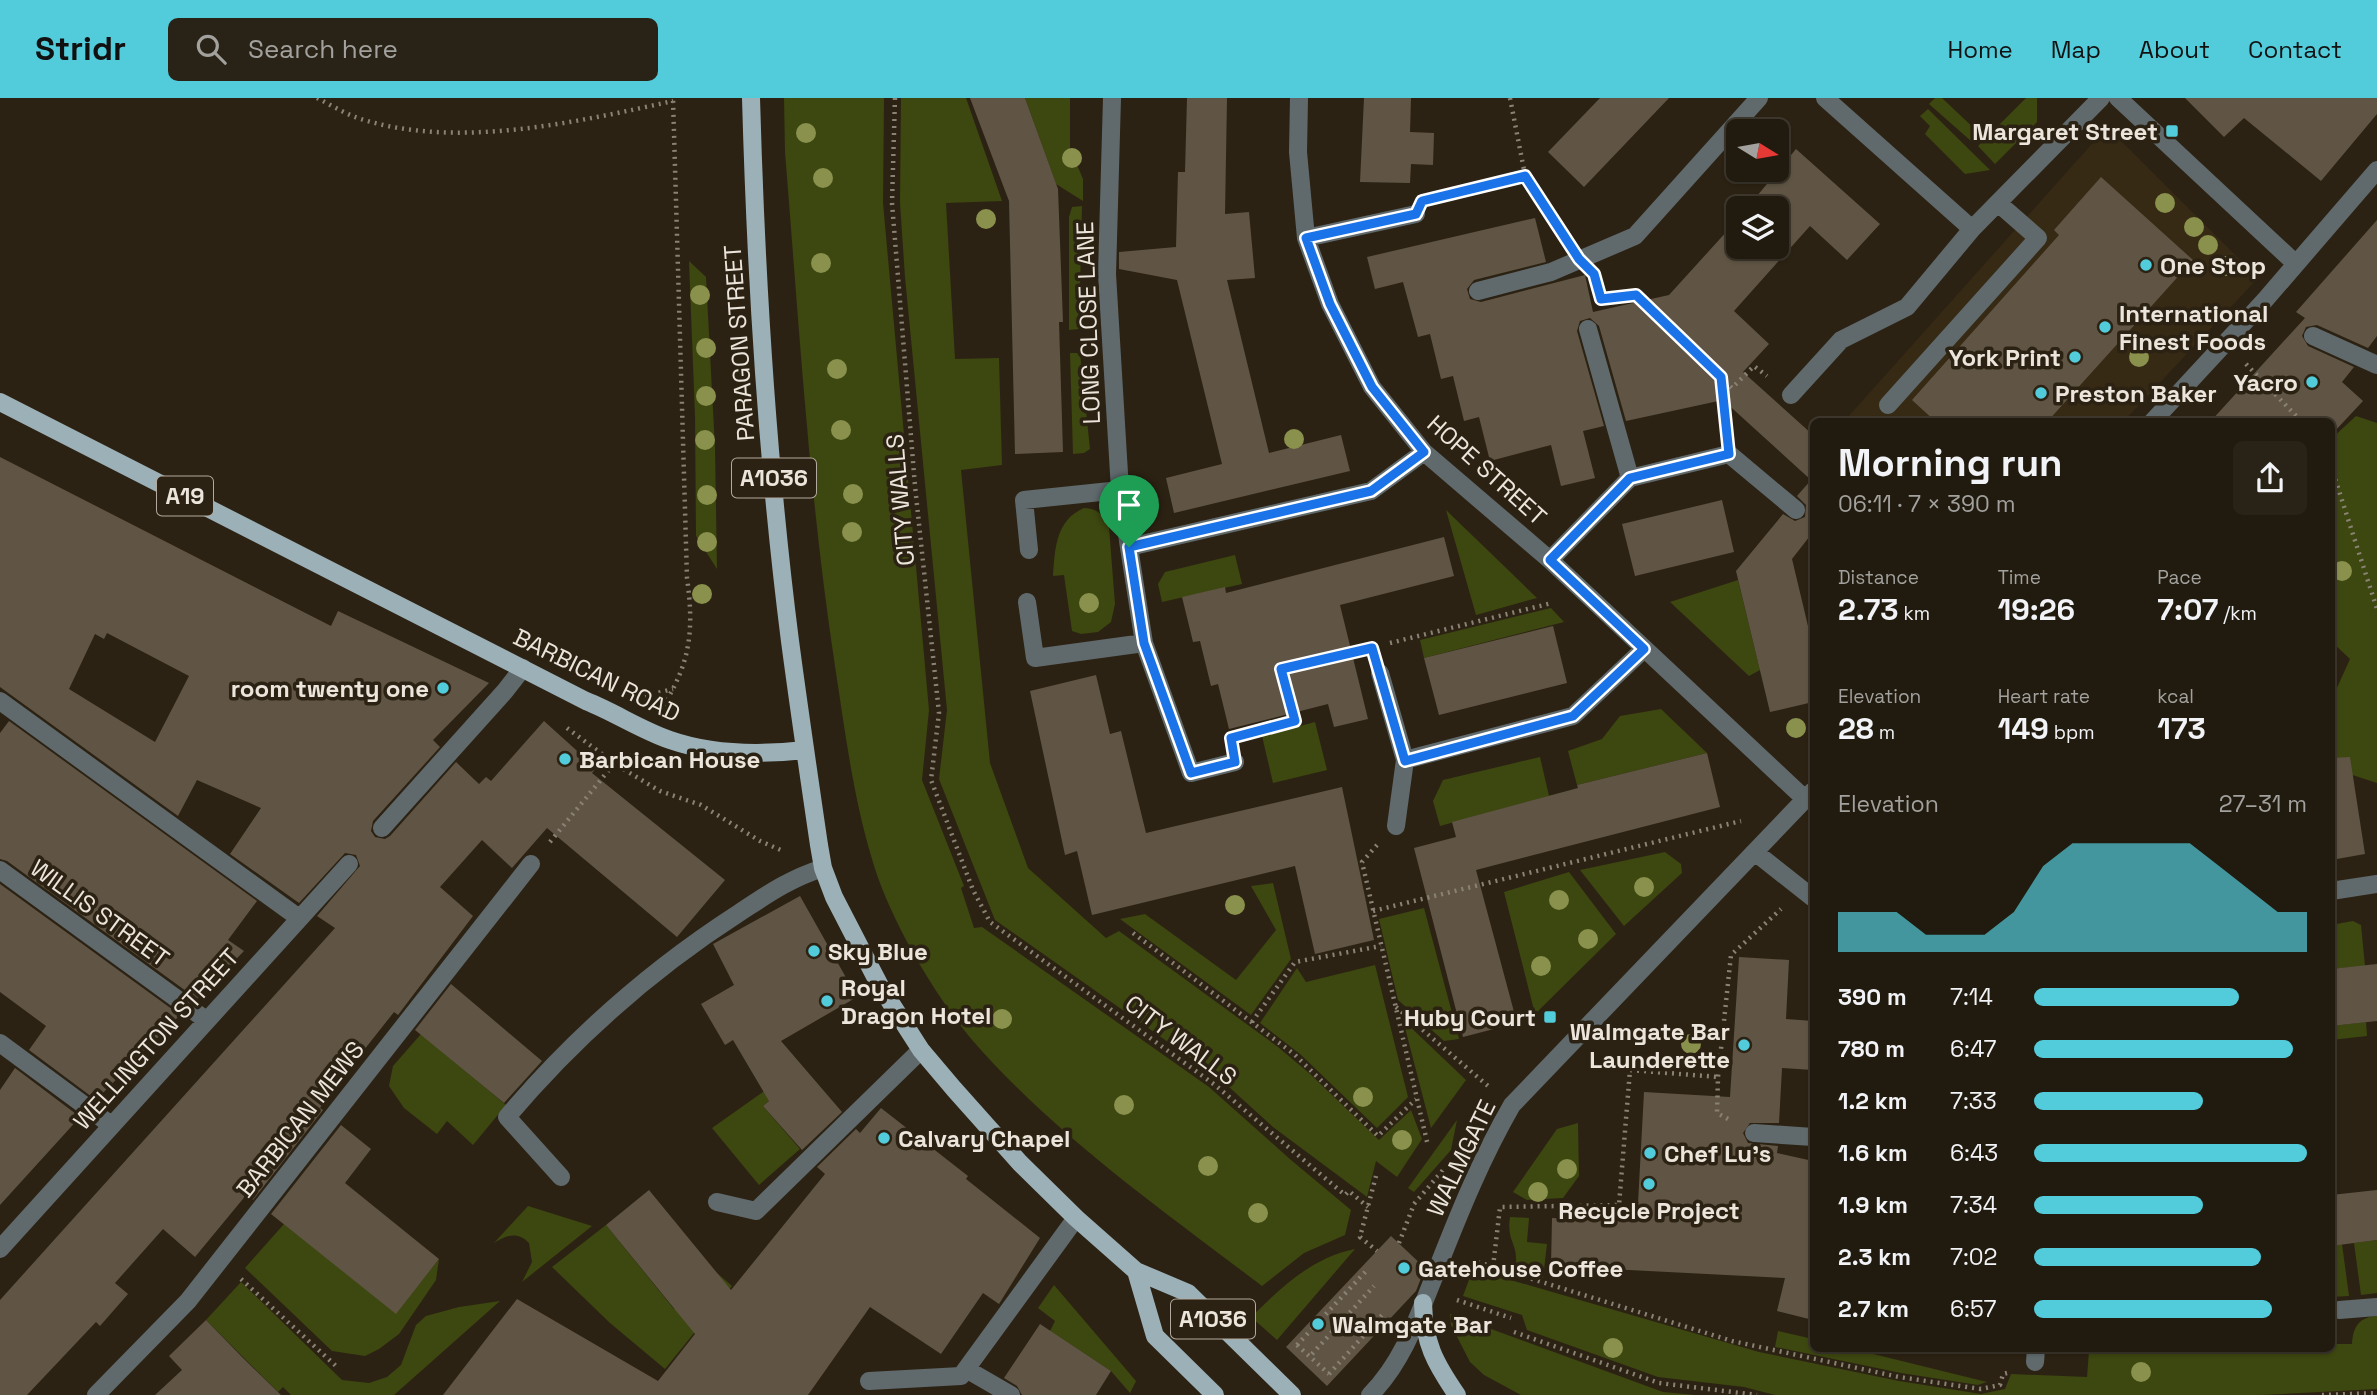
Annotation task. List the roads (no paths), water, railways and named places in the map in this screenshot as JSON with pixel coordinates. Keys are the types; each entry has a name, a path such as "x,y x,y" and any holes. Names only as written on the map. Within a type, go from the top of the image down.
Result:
{"main road":[{"name":"PARAGON STREET","path":"751,98 754,206 768,406 787,619 805,750"},
{"name":"BARBICAN ROAD","path":"0,402 670,740 702,748 745,753 805,750"},
{"name":"A1036","path":"805,750 823,868 845,922 880,986 921,1050 1020,1163 1076,1218 1136,1271 1188,1293 1280,1391"},
{"name":"A1036","path":"1136,1271 1155,1336 1215,1395"},
{"path":"1423,1303 1424,1327 1429,1349 1457,1395"}],"street":[{"name":"LONG CLOSE LANE","path":"1112,98 1107,274 1120,490 1144,643 1191,773 1235,762"},
{"name":"HOPE STREET","path":"1299,98 1298,152 1306,238 1330,304 1372,387 1424,452 1550,560 1644,649 1809,795"},
{"path":"1478,291 1551,272 1635,236 1759,98"},
{"path":"1825,98 1972,229"},
{"path":"1791,395 1841,340 1907,307 1972,229 2101,98"},
{"path":"2119,98 2296,264"},
{"path":"2156,418 2226,343 2377,170"},
{"path":"1888,405 2038,238 1998,203"},
{"path":"1306,238 1416,214"},
{"path":"1588,329 1630,478"},
{"path":"2313,336 2377,365"},
{"path":"1129,547 1371,491 1424,452"},
{"path":"1550,560 1630,478 1729,454 1796,510"},
{"path":"1029,550 1024,500 1120,490"},
{"path":"1027,602 1035,658 1144,643"},
{"path":"1405,761 1573,716 1644,649"},
{"path":"382,828 523,668"},
{"path":"1380,673 1405,761 1396,826"},
{"path":"0,701 299,918"},
{"name":"WALMGATE","path":"1370,1395 1405,1347 1469,1188 1512,1105 1809,795"},
{"path":"1756,853 1808,894"},
{"name":"WELLINGTON STREET","path":"0,1249 7,1227 111,1125 349,864"},
{"name":"BARBICAN MEWS","path":"96,1395 188,1301 531,864"},
{"path":"561,1177 507,1117 577,1041 695,941 793,878 823,868"},
{"name":"WILLIS STREET","path":"0,870 206,1020"},
{"path":"2335,890 2377,884"},
{"path":"0,1043 111,1125"},
{"path":"717,1202 756,1211 921,1050"},
{"path":"1754,1133 1810,1137"},
{"path":"869,1381 961,1376 1076,1218"},
{"path":"2339,1310 2377,1307"},
{"path":"966,1369 1011,1395"}],"place":[{"name":"Margaret Street","path":"2172,131"},
{"name":"One Stop","path":"2146,265"},
{"name":"International Finest Foods","path":"2105,327"},
{"name":"York Print","path":"2075,357"},
{"name":"Yacro","path":"2312,382"},
{"name":"Preston Baker","path":"2041,393"},
{"name":"room twenty one","path":"443,688"},
{"name":"Barbican House","path":"565,759"},
{"name":"Sky Blue","path":"814,951"},
{"name":"Royal Dragon Hotel","path":"827,1001"},
{"name":"Huby Court","path":"1550,1017"},
{"name":"Walmgate Bar Launderette","path":"1744,1045"},
{"name":"Calvary Chapel","path":"884,1138"},
{"name":"Chef Lu's","path":"1650,1153"},
{"name":"Recycle Project","path":"1649,1184"},
{"name":"Gatehouse Coffee","path":"1404,1268"},
{"name":"Walmgate Bar","path":"1318,1324"}]}
